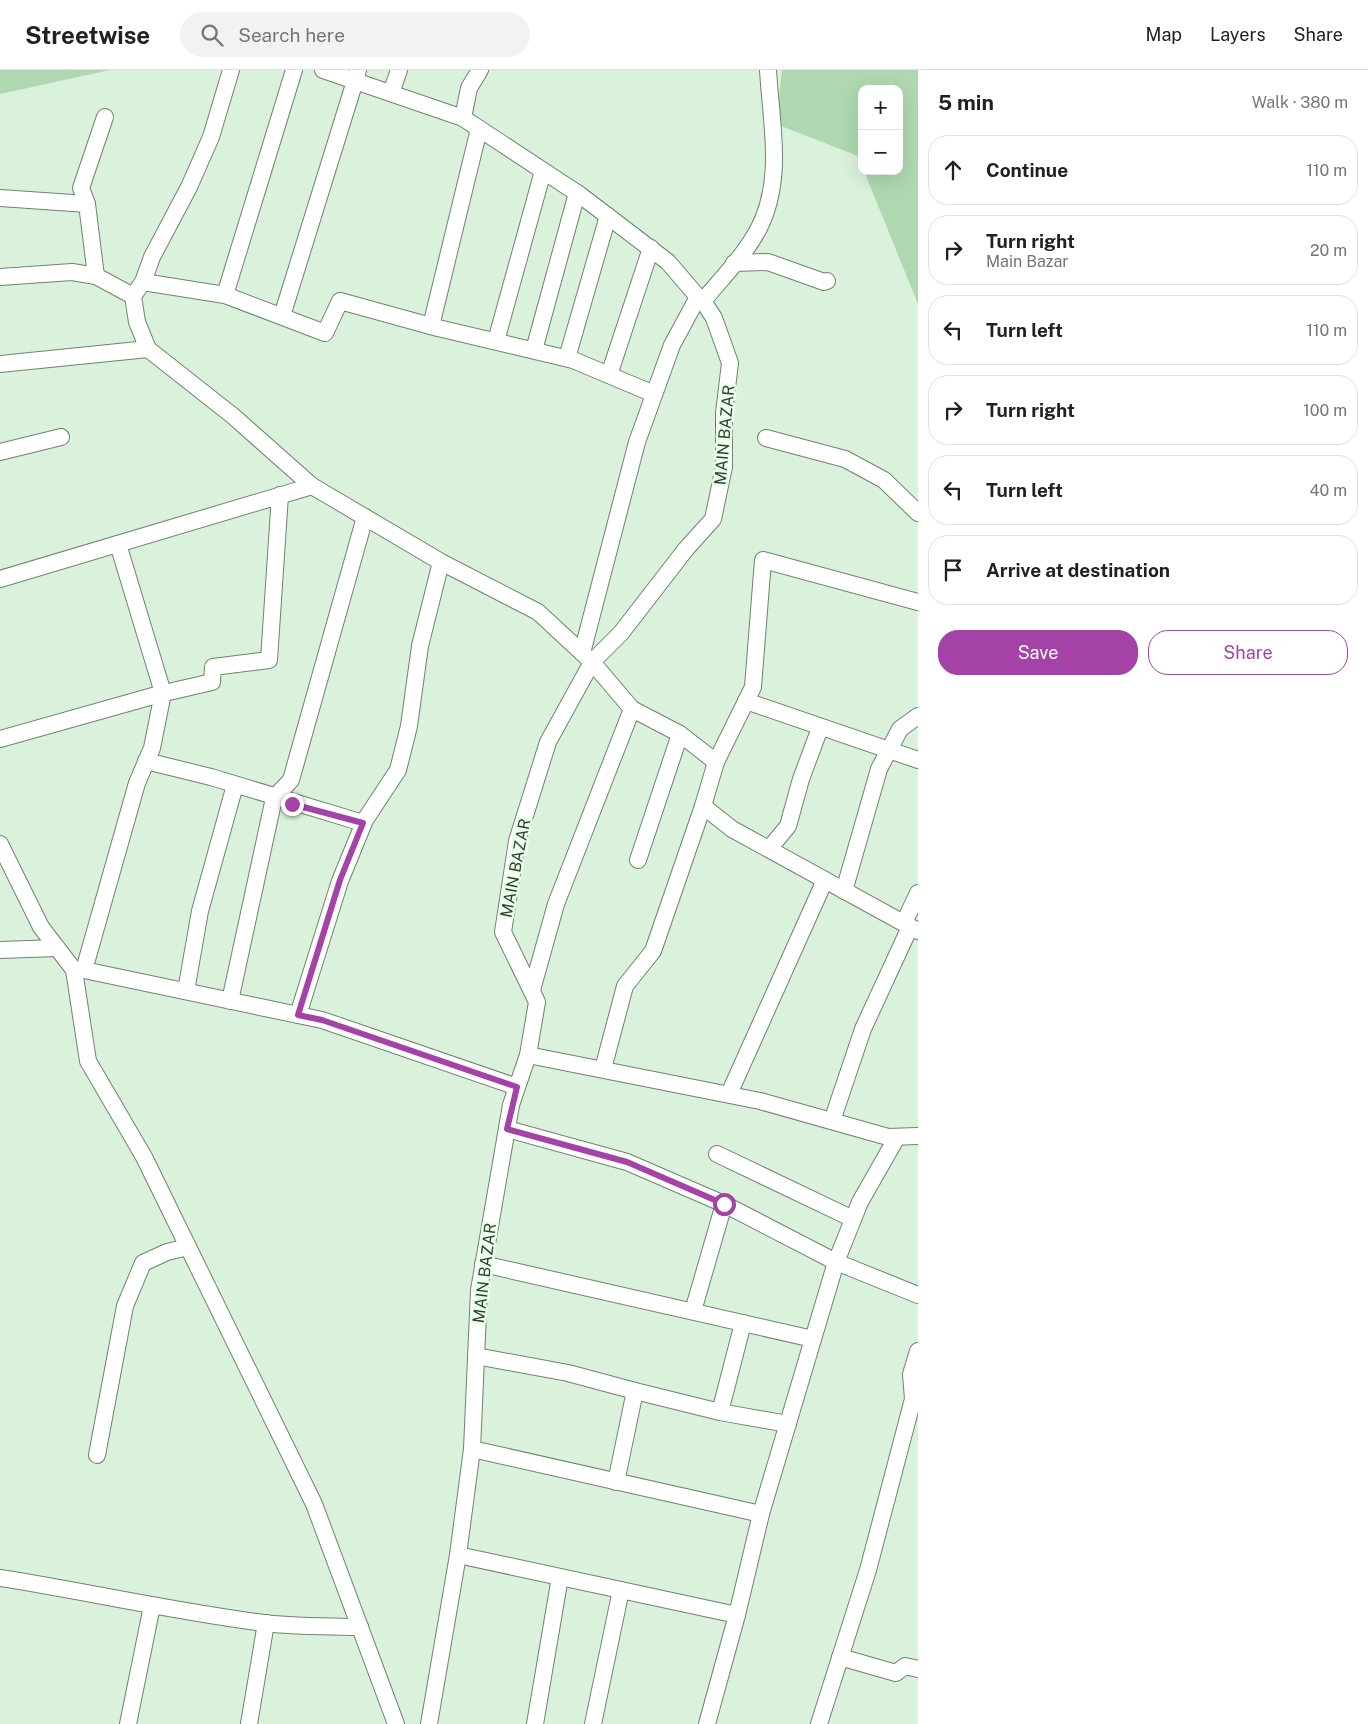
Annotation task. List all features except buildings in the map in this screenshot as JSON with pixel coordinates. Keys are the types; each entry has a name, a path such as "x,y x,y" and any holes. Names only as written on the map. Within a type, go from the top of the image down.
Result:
{"street":[{"path":"231,70 211,137 189,187 152,257 143,282 133,296 137,322 148,349 233,416 312,486 441,562 538,612 587,657 632,709 680,734 716,762"},
{"path":"225,296 294,70"},
{"name":"MAIN BAZAR","path":"323,70 357,76 391,94 463,118 608,216 668,262 700,299 714,318 730,363 724,413 724,467 713,519 686,549 622,633 587,657 548,742 518,841 503,932 538,1002 528,1055 517,1087 507,1129 479,1290 472,1450 458,1555 428,1724"},
{"path":"391,94 399,70"},
{"path":"463,118 469,88 480,70"},
{"path":"587,657 637,442 672,345 700,299 734,263 759,229 770,202 775,134 768,70"},
{"path":"282,316 357,76"},
{"path":"96,276 87,204 81,188 106,116"},
{"path":"431,326 479,129"},
{"path":"496,341 543,171"},
{"path":"534,350 577,194"},
{"path":"0,198 87,204"},
{"path":"567,358 608,216"},
{"path":"609,375 651,248"},
{"path":"734,263 768,262 824,282 827,281"},
{"path":"0,276 72,272 96,276 133,296"},
{"path":"143,282 225,296 325,332 340,301 431,326 567,358 654,394"},
{"path":"0,364 148,349"},
{"path":"0,452 61,437"},
{"path":"766,438 845,459 884,480 918,514"},
{"path":"0,579 312,486"},
{"path":"0,739 163,693 212,682 213,667 269,660 280,495"},
{"path":"230,1001 274,798 291,780 365,517"},
{"path":"118,544 163,693 152,748 137,783 79,970 88,1061 144,1157 314,1504 396,1724"},
{"path":"603,1069 625,986 653,950 703,806 716,762 753,687 763,560 918,602"},
{"path":"298,1015 340,880 363,823 398,770 410,726 420,646 441,562"},
{"path":"746,701 820,728 888,748 918,760"},
{"path":"532,990 556,904 632,709"},
{"path":"844,891 878,769 900,729 918,716"},
{"path":"769,849 788,826 801,779 820,728"},
{"path":"638,860 680,734"},
{"path":"146,761 363,823"},
{"path":"186,991 200,911 235,785"},
{"path":"703,806 732,829 911,927"},
{"path":"0,844 41,927 57,948 79,970 322,1020 517,1087"},
{"path":"730,1094 825,880"},
{"path":"832,1121 863,1030 911,927 918,894"},
{"path":"0,950 57,948"},
{"path":"528,1055 760,1100 888,1137 918,1136"},
{"path":"507,1129 627,1162 724,1204 836,1262 918,1295"},
{"path":"707,1724 737,1615 761,1514 836,1262 860,1202 897,1137"},
{"path":"717,1154 853,1219"},
{"path":"693,1311 724,1204"},
{"path":"96,1454 125,1306 143,1263 167,1252 188,1247"},
{"path":"483,1264 813,1339"},
{"path":"720,1412 743,1323"},
{"path":"819,1724 868,1570 916,1400 911,1374 918,1351"},
{"path":"476,1356 568,1373 720,1412 788,1424"},
{"path":"616,1482 634,1391"},
{"path":"472,1450 761,1514"},
{"path":"458,1555 737,1615"},
{"path":"535,1724 560,1577"},
{"path":"0,1579 266,1624 360,1627"},
{"path":"593,1724 621,1590"},
{"path":"128,1724 152,1606"},
{"path":"249,1724 266,1624"},
{"path":"840,1657 896,1673 906,1666 918,1669"}],"green space":[{"path":"0,70 110,70 0,94"},
{"path":"782,70 918,70 918,304 866,175 903,175 903,85 858,85 858,156 776,124"}],"route":[{"path":"292,804 363,823 340,880 298,1015 322,1020 517,1087 511,1105 507,1129 627,1162 724,1204"}]}
